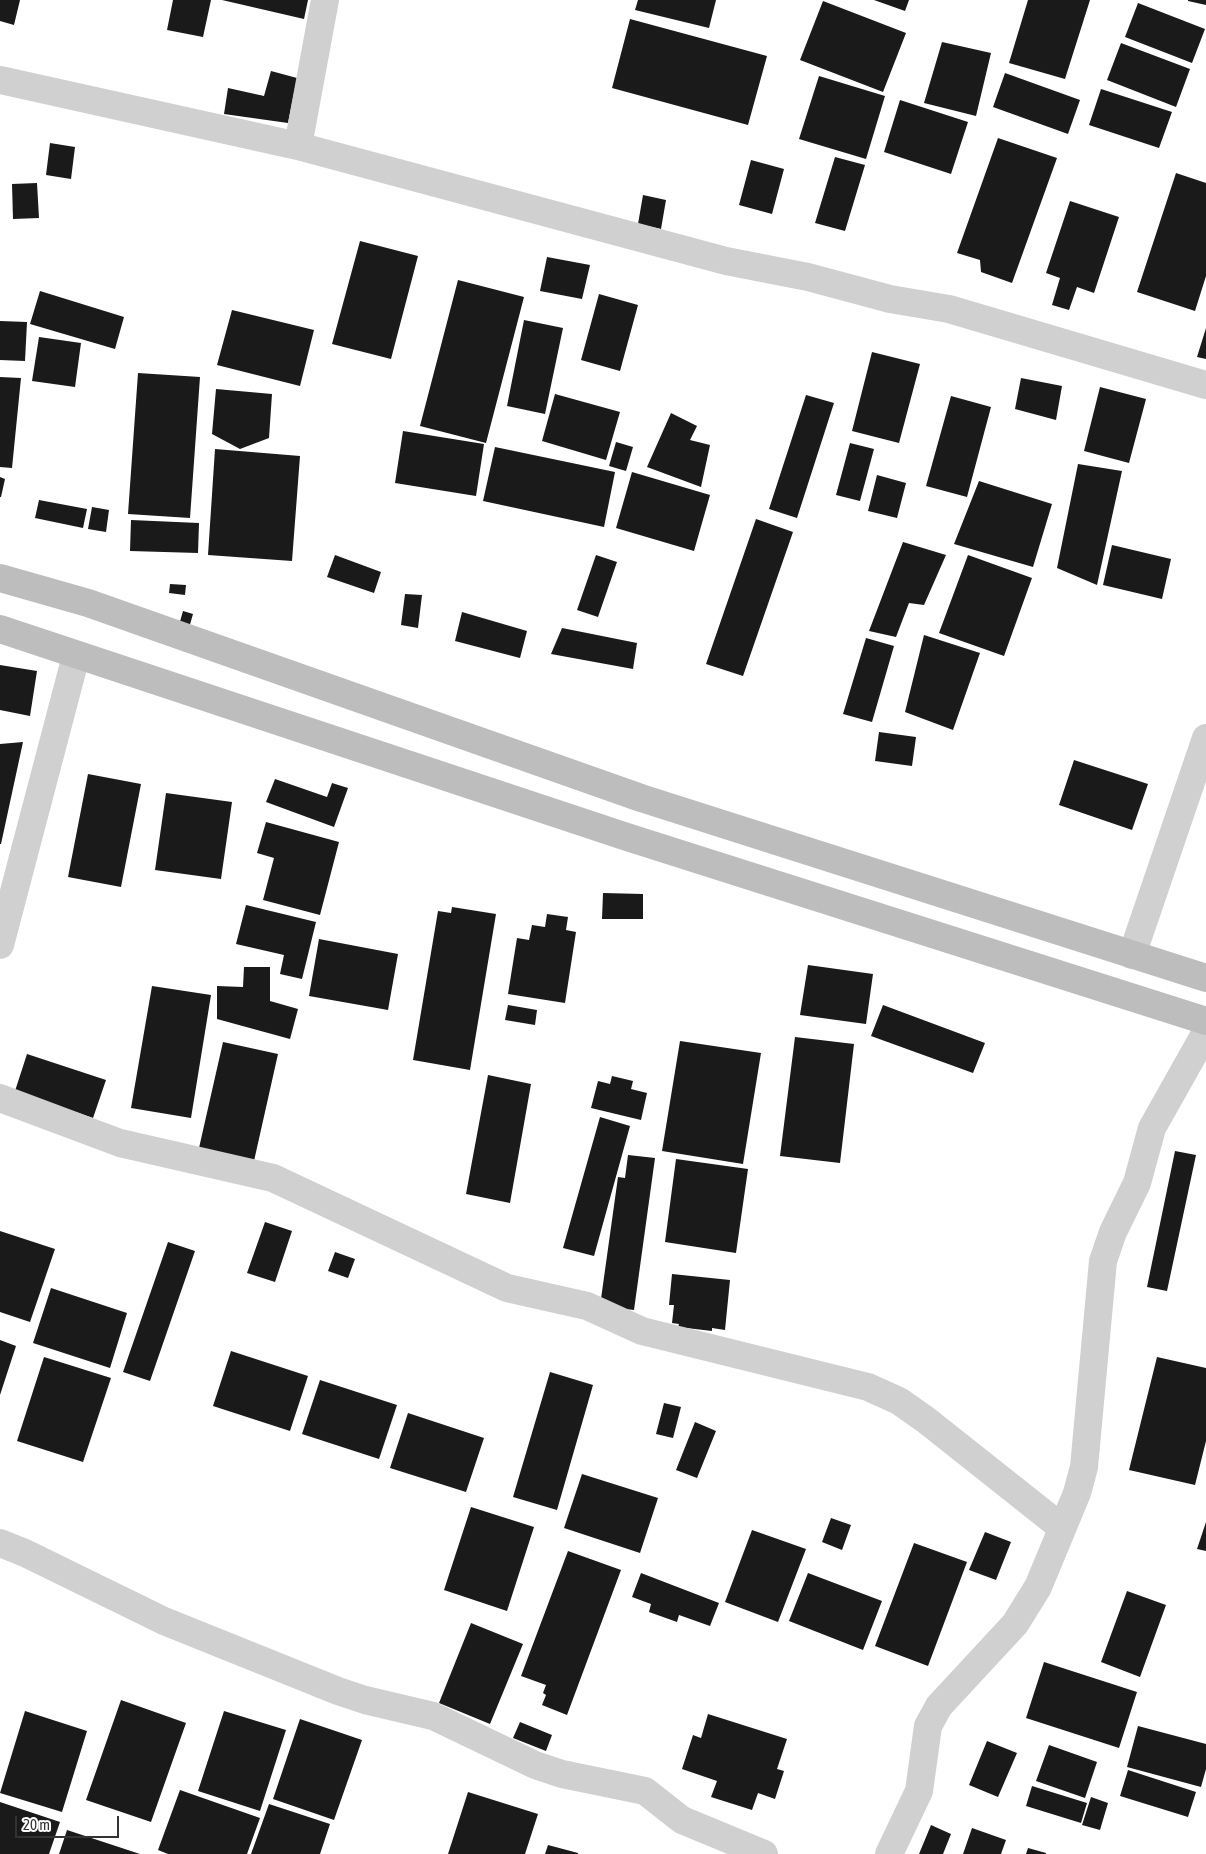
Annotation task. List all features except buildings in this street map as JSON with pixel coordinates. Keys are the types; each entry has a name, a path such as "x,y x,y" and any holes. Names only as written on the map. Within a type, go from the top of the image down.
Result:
{"main road":[{"path":"0,578 88,603 641,798 1206,978"},
{"path":"0,629 76,656 637,840 1206,1021"}],"street":[{"path":"298,146 325,0"},
{"path":"0,80 298,146 726,261 808,277 890,300 949,310 1206,385"},
{"path":"0,945 76,656"},
{"path":"1132,955 1206,738"},
{"path":"889,1854 919,1791 928,1726 939,1706 1015,1624 1038,1588 1061,1527 1077,1493 1084,1468 1103,1261 1113,1232 1136,1183 1152,1128 1206,1032"},
{"path":"0,1098 120,1143 273,1178 506,1288 587,1306 642,1331 868,1388 899,1401 926,1420 1061,1527"},
{"path":"0,1543 25,1553 164,1621 338,1691 365,1700 433,1716 535,1765 562,1774 645,1791 682,1820 764,1854"}]}
